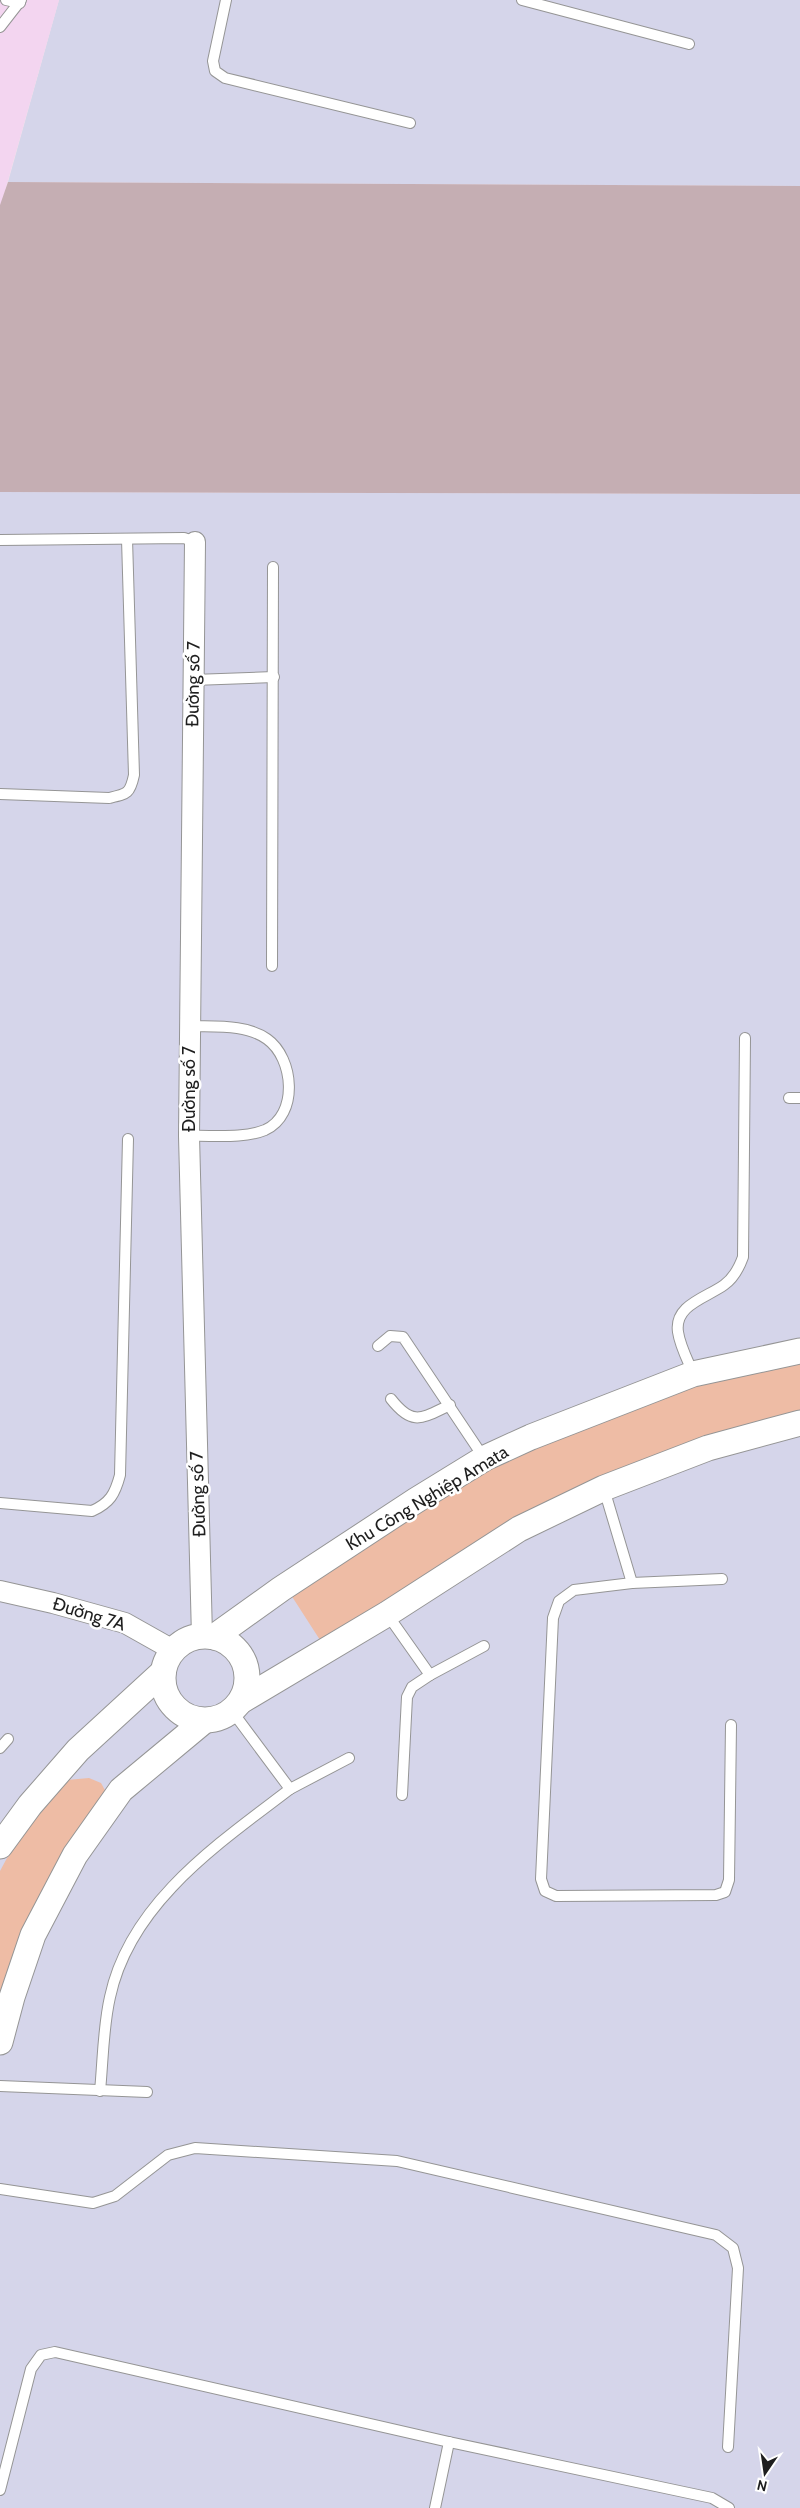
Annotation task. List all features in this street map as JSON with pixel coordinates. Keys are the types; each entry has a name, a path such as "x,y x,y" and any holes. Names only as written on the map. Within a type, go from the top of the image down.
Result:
{"street":[{"name":"Đường số 7","path":"194,542 189,1136 208,1636"},
{"name":"Khu Công Nghiệp Amata","path":"208,1636 415,1501 485,1458 531,1437 693,1374 800,1350"},
{"path":"168,1661 163,1685 170,1702 178,1711 190,1718 204,1721 218,1718 387,1614 519,1529 604,1488 708,1448 800,1423"},
{"name":"Đường 7A","path":"0,1591 54,1603 125,1623 168,1661"},
{"path":"0,1846 30,1805 78,1750 192,1638 208,1636 228,1642 237,1650 245,1663 248,1684 237,1706"},
{"path":"0,2042 12,1997 33,1936 75,1855 122,1790 204,1721"}],"lane":[{"path":"6,0 20,2"},
{"path":"226,0 213,61 216,71 225,78 410,123"},
{"path":"522,0 689,44"},
{"path":"0,27 20,2"},
{"path":"0,540 184,538 194,542"},
{"path":"0,794 109,798 126,794 132,787 134,776 127,539"},
{"path":"272,966 273,567"},
{"path":"193,680 274,677"},
{"path":"189,1136 246,1134 265,1130 279,1118 288,1095 288,1074 282,1055 268,1039 247,1029 190,1026"},
{"path":"693,1374 678,1333 678,1319 688,1306 725,1285 737,1271 743,1256 745,1038"},
{"path":"789,1098 800,1098"},
{"path":"0,1504 92,1511 106,1505 116,1493 120,1475 128,1139"},
{"path":"378,1346 390,1336 402,1337 485,1458"},
{"path":"391,1399 402,1414 412,1418 422,1418 450,1405"},
{"path":"604,1488 632,1583"},
{"path":"722,1580 632,1583 574,1590 559,1601 553,1618 541,1879 545,1891 556,1896 716,1895 725,1892 729,1880 731,1725"},
{"path":"387,1614 430,1675"},
{"path":"402,1795 407,1697 412,1687 430,1675 484,1646"},
{"path":"237,1706 290,1789"},
{"path":"0,1748 8,1739"},
{"path":"100,2092 110,1998 119,1966 158,1902 226,1837 290,1789 349,1758"},
{"path":"0,2086 100,2092 147,2092"},
{"path":"0,2189 93,2202 115,2196 168,2154 195,2148 397,2161 716,2235 734,2248 738,2268 728,2447"},
{"path":"0,2490 31,2369 41,2355 55,2352 449,2442 712,2498 728,2508"},
{"path":"435,2508 449,2442"}],"shaded area":[{"path":"0,0 59,0 1,205 0,205"},
{"path":"59,0 800,0 800,186 8,182"},
{"path":"8,182 800,186 800,494 0,492 0,205"},
{"path":"0,492 800,494 800,2508 0,2508"},
{"path":"800,1362 800,1411 382,1604 320,1640 291,1595 419,1511 492,1468 535,1447 696,1385"},
{"path":"89,1778 101,1783 106,1792 0,1997 0,1871 22,1835 67,1780"}]}
